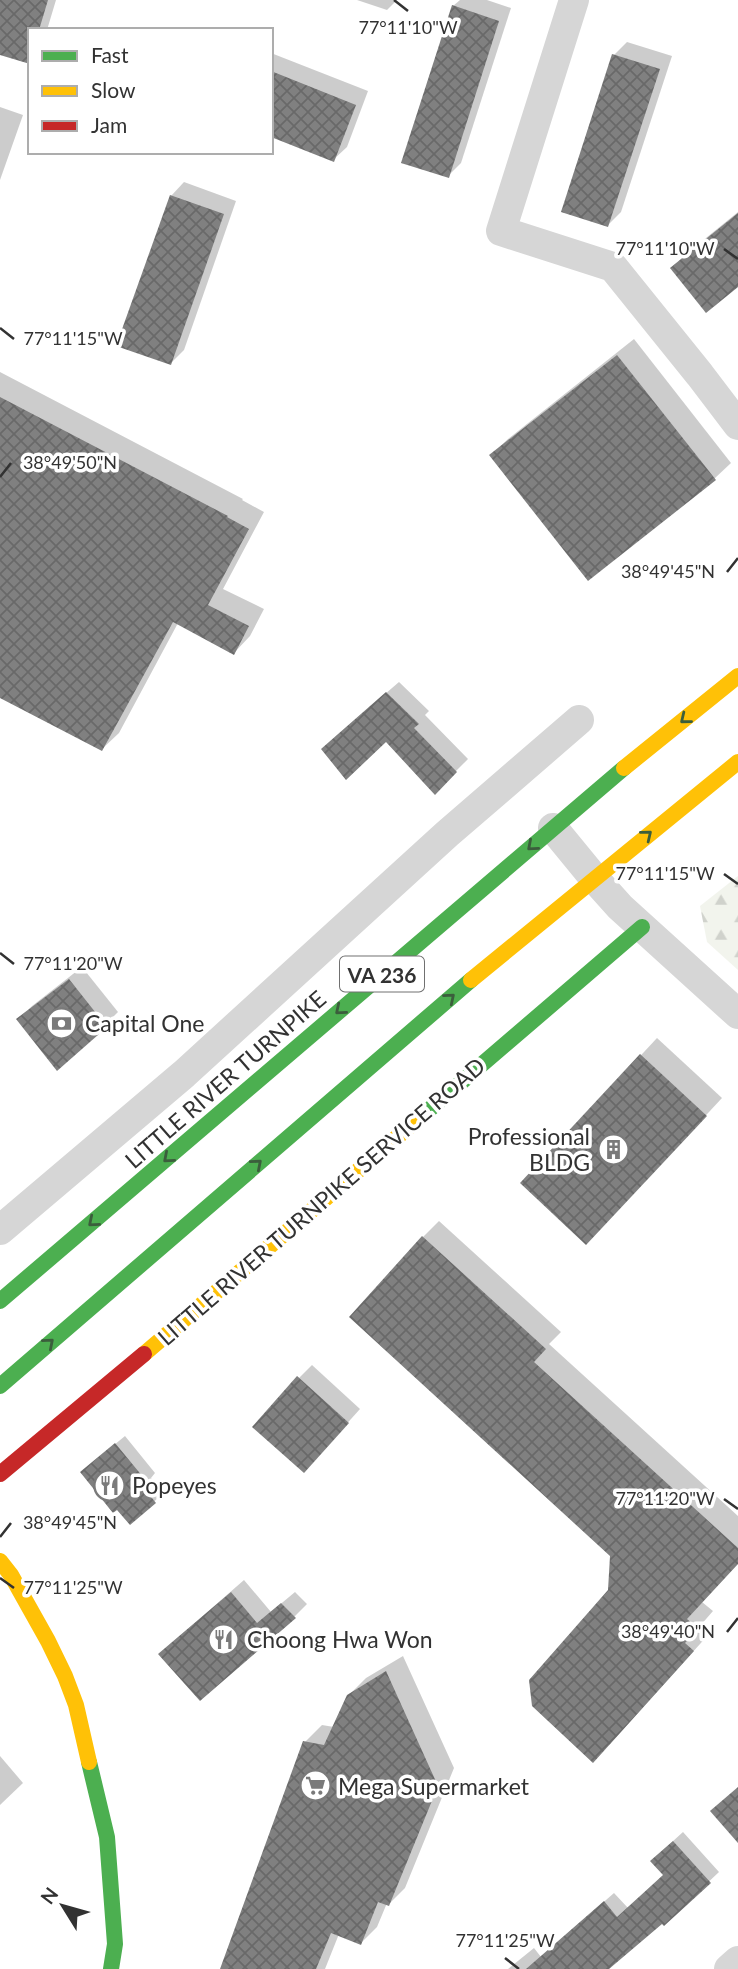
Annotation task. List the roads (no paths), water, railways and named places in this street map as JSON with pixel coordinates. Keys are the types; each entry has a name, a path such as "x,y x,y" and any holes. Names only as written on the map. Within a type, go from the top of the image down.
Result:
{"main road":[{"name":"LITTLE RIVER TURNPIKE","path":"0,1301 621,770 738,676"},
{"name":"VA 236","path":"0,1386 436,1010 738,762"},
{"name":"LITTLE RIVER TURNPIKE SERVICE ROAD","path":"0,1474 642,927"},
{"path":"0,1561 11,1575 48,1641 75,1704 107,1837 115,1944 111,1969"}],"street":[{"path":"574,0 501,231 613,267 738,425"},
{"path":"0,1230 184,1074 447,834 579,720"},
{"path":"554,828 620,907 738,1014"},
{"path":"729,1969 738,1961"}],"place":[{"name":"Capital One","path":"62,1023"},
{"name":"Professional BLDG","path":"613,1149"},
{"name":"Popeyes","path":"109,1485"},
{"name":"Choong Hwa Won","path":"224,1639"},
{"name":"Mega Supermarket","path":"315,1786"}]}
